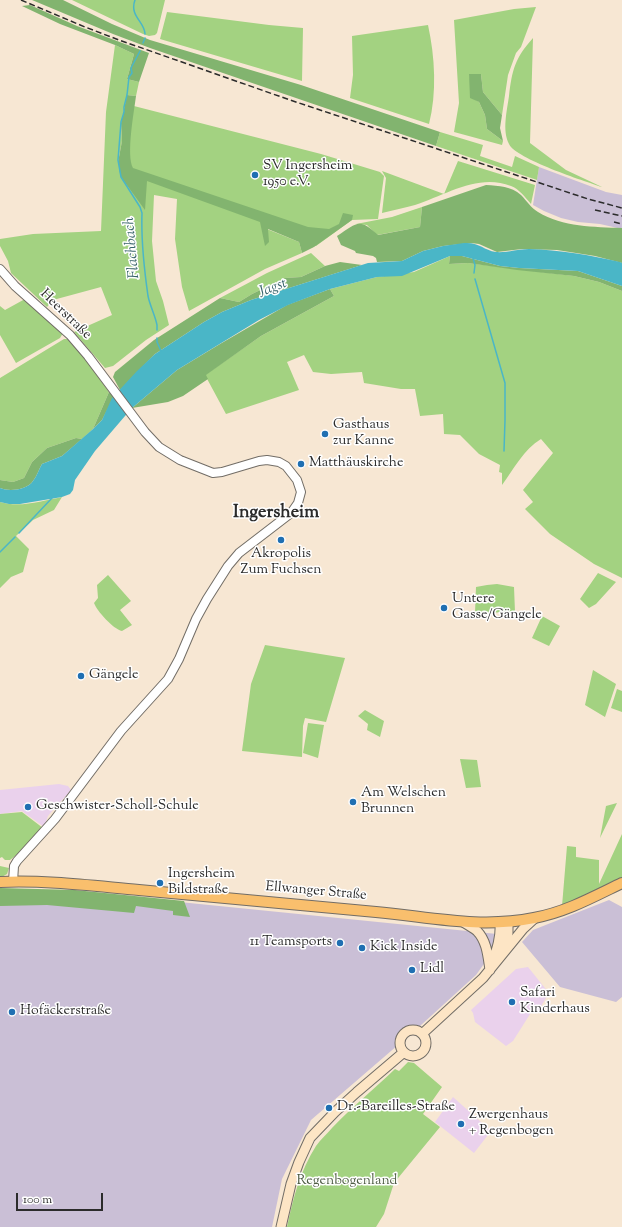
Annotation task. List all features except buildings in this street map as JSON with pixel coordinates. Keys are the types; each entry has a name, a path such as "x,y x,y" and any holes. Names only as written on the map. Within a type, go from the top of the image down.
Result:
{"main road":[{"name":"Ellwanger Straße","path":"0,882 62,884 206,896 464,922 504,922 535,918 557,913 578,905 622,883"},
{"path":"422,1034 483,978 523,929 535,918"},
{"path":"464,922 477,931 483,941 488,954 490,970"},
{"path":"490,970 498,948 504,922"},
{"path":"500,958 505,947 508,933 504,922"},
{"path":"415,1031 422,1034 425,1038 426,1046 422,1053 411,1056 404,1052 400,1045 400,1041 404,1034 415,1031"},
{"path":"281,1227 291,1184 310,1138 335,1112 404,1052"}],"street":[{"name":"Heerstraße","path":"0,270 15,286 70,335 88,356 152,440 168,453 209,472 222,472 259,461 274,461 284,464 290,469 301,488 301,497 291,513 239,553 228,566 200,612 180,659 168,680 121,731 55,819 17,861 14,866 13,882"}],"shaded area":[{"path":"539,167 606,192 622,195 622,229 561,218 533,205"},
{"name":"Geschwister-Scholl-Schule","path":"59,784 68,786 71,790 48,816 44,827 22,811 0,814 0,790"},
{"path":"0,891 90,893 497,934 491,954 476,975 420,1026 311,1120 282,1179 272,1227 0,1227"},
{"path":"609,900 622,907 622,997 616,1002 560,987 522,942 533,930"},
{"name":"Safari Kinderhaus","path":"528,967 549,993 537,1013 532,1011 513,1041 506,1046 475,1022 471,1010 516,969"},
{"name":"Zwergenhaus + Regenbogen","path":"453,1097 491,1131 474,1153 435,1122"}],"green space":[{"path":"32,0 63,0 112,24 150,40 301,85 440,132 436,146 150,48"},
{"path":"72,0 165,0 157,33 149,36"},
{"path":"30,5 77,26 149,53 139,82 127,79 134,54 115,45 60,24 22,6"},
{"path":"536,7 521,47 516,53 508,75 502,115 483,92 481,74 469,74 474,99 479,102 485,115 487,129 503,141 502,145 454,132 459,103 454,20 514,9"},
{"path":"167,12 303,28 302,81 160,39"},
{"path":"428,25 434,62 433,100 429,124 350,98 353,75 352,36"},
{"path":"533,38 530,143 566,170 602,187 537,163 514,150 509,144 506,133 506,120 511,79 518,58"},
{"path":"115,45 134,54 127,79 139,82 136,96 127,95 121,123 122,141 119,157 121,177 123,173 130,105 321,154 380,172 384,176 378,219 352,220 316,246 261,225 262,227 299,242 302,253 265,269 189,311 182,287 175,239 177,199 154,195 152,241 156,281 169,325 146,340 113,366 105,368 74,332 112,315 101,287 53,300 47,307 11,273 8,261 0,246 0,239 33,234 101,231 106,112"},
{"path":"469,74 481,74 483,92 502,115 500,128 503,141 487,129 485,115 479,102 470,98"},
{"path":"127,95 136,96 130,144 131,162 133,168 308,227 329,229 339,224 343,213 353,215 352,220 314,247 302,253 299,242 268,229 269,242 265,246 260,222 147,181 145,210 121,177 119,170 119,157 122,141 121,123"},
{"path":"440,132 483,145 480,156 512,167 515,156 539,167 537,180 436,146"},
{"path":"458,161 535,185 531,204 517,189 499,183 486,182 474,184 444,194"},
{"path":"382,171 444,194 415,205 382,213 386,178"},
{"path":"486,185 505,187 517,192 536,210 558,221 579,225 622,228 622,263 595,256 557,250 522,249 497,252 479,244 471,243 443,246 423,251 402,261 377,262 376,258 373,256 356,253 355,251 341,245 337,236 358,224 362,224 372,229 378,235 420,227 422,207"},
{"path":"422,207 420,227 377,235 367,225 356,224 392,217"},
{"path":"311,253 325,266 301,277 285,278 239,302 220,298 267,273"},
{"path":"450,256 449,264 468,263 574,276 599,282 622,291 622,578 594,564 550,534 525,509 533,502 523,490 553,453 541,439 529,448 502,485 502,473 499,472 500,465 479,454 460,435 444,434 443,414 420,416 415,389 401,389 364,383 362,372 331,374 313,372 304,355 287,362 299,390 226,414 205,375 261,336 334,296 330,289 377,277 414,272"},
{"path":"450,256 462,256 500,266 578,271 622,286 622,291 599,282 574,276 468,263 449,264"},
{"path":"340,262 362,265 251,300 222,312 155,354 120,390 113,377 115,372 154,340 220,298 239,302 285,278 301,277 325,266"},
{"path":"330,289 334,296 261,336 206,375 208,379 183,396 168,402 132,408 177,370 220,344 287,305"},
{"path":"25,299 63,333 60,338 16,363 0,335 0,306 5,310"},
{"path":"64,339 69,339 89,363 109,392 93,429 82,439 76,438 47,448 32,462 24,478 13,482 0,480 0,378"},
{"path":"109,392 114,397 102,420 93,429"},
{"path":"76,438 82,439 62,456 42,464 34,479 27,486 13,490 0,488 0,480 13,482 24,478 32,462 47,448"},
{"path":"62,497 54,510 33,520 16,536 29,549 23,572 11,577 0,588 0,502 8,504 23,504"},
{"path":"598,573 616,582 596,604 589,608 580,599"},
{"path":"108,575 131,601 120,610 132,625 122,631 114,627 106,619 94,603 98,598 97,585"},
{"path":"497,584 514,587 515,612 475,613 476,587"},
{"path":"542,616 560,626 549,646 532,638"},
{"path":"265,645 345,658 326,722 305,718 303,726 302,757 242,751 251,684"},
{"path":"593,670 616,684 605,717 585,705"},
{"path":"617,689 622,691 622,712 611,708"},
{"path":"365,710 384,721 380,737 367,730 368,724 358,716"},
{"path":"308,723 324,725 318,758 303,753"},
{"path":"460,759 477,760 481,787 466,788"},
{"path":"617,803 600,838 606,806"},
{"path":"22,812 43,828 10,860 5,860 2,857 0,858 0,814"},
{"path":"622,834 622,879 562,906 567,846 576,847 576,857 599,860 599,884"},
{"path":"0,866 9,868 7,874 0,878"},
{"path":"0,888 75,890 184,901 190,917 173,915 173,911 136,906 134,913 47,905 0,906"},
{"name":"Regenbogenland","path":"408,1062 414,1063 442,1087 423,1114 440,1127 394,1183 384,1214 376,1227 287,1227 301,1175 310,1155 318,1144 347,1113 395,1069 399,1071"}],"water":[{"path":"464,243 478,245 496,252 529,249 552,250 620,262 622,263 622,286 578,271 500,266 462,256 450,256 402,276 377,277 330,289 288,305 259,320 177,370 132,408 125,416 95,451 75,480 73,490 70,494 62,497 20,504 0,502 0,488 8,490 18,489 30,484 36,477 42,464 62,456 102,420 112,398 155,354 204,322 222,312 251,300 368,263 402,261 423,251"}],"waterway":[{"name":"Flachbach","path":"135,0 134,10 143,26 145,34"},
{"name":"Flachbach","path":"143,43 145,38"},
{"name":"Flachbach","path":"140,51 131,68 132,73 129,77 124,112 121,122 118,160 121,177 140,207 142,213 144,265 149,300 157,325 157,330"},
{"path":"473,258 475,265 474,273"},
{"path":"475,279 505,383 504,451"},
{"name":"Flachbach","path":"157,338 161,351"},
{"path":"19,533 52,498"},
{"path":"0,552 15,537"}],"railway":[{"path":"21,0 119,40 290,100 588,199 622,208"},
{"path":"595,210 622,216"},
{"path":"614,222 622,224"}],"place":[{"name":"SV Ingersheim 1950 e.V.","path":"255,175"},
{"name":"Gasthaus zur Kanne","path":"325,434"},
{"name":"Matthäuskirche","path":"301,464"},
{"name":"Akropolis Zum Fuchsen","path":"281,540"},
{"name":"Untere Gasse/Gängele","path":"444,608"},
{"name":"Gängele","path":"81,676"},
{"name":"Am Welschen Brunnen","path":"353,802"},
{"name":"Geschwister-Scholl-Schule","path":"28,807"},
{"name":"Ingersheim Bildstraße","path":"160,883"},
{"name":"11 Teamsports","path":"340,943"},
{"name":"Kick Inside","path":"362,948"},
{"name":"Lidl","path":"412,970"},
{"name":"Safari Kinderhaus","path":"512,1002"},
{"name":"Hofäckerstraße","path":"12,1012"},
{"name":"Dr.-Bareilles-Straße","path":"329,1108"},
{"name":"Zwergenhaus + Regenbogen","path":"461,1124"}],"district":[{"name":"Ingersheim","path":"276,514"}],"water label":[{"name":"Jagst","path":"273,289"}]}
